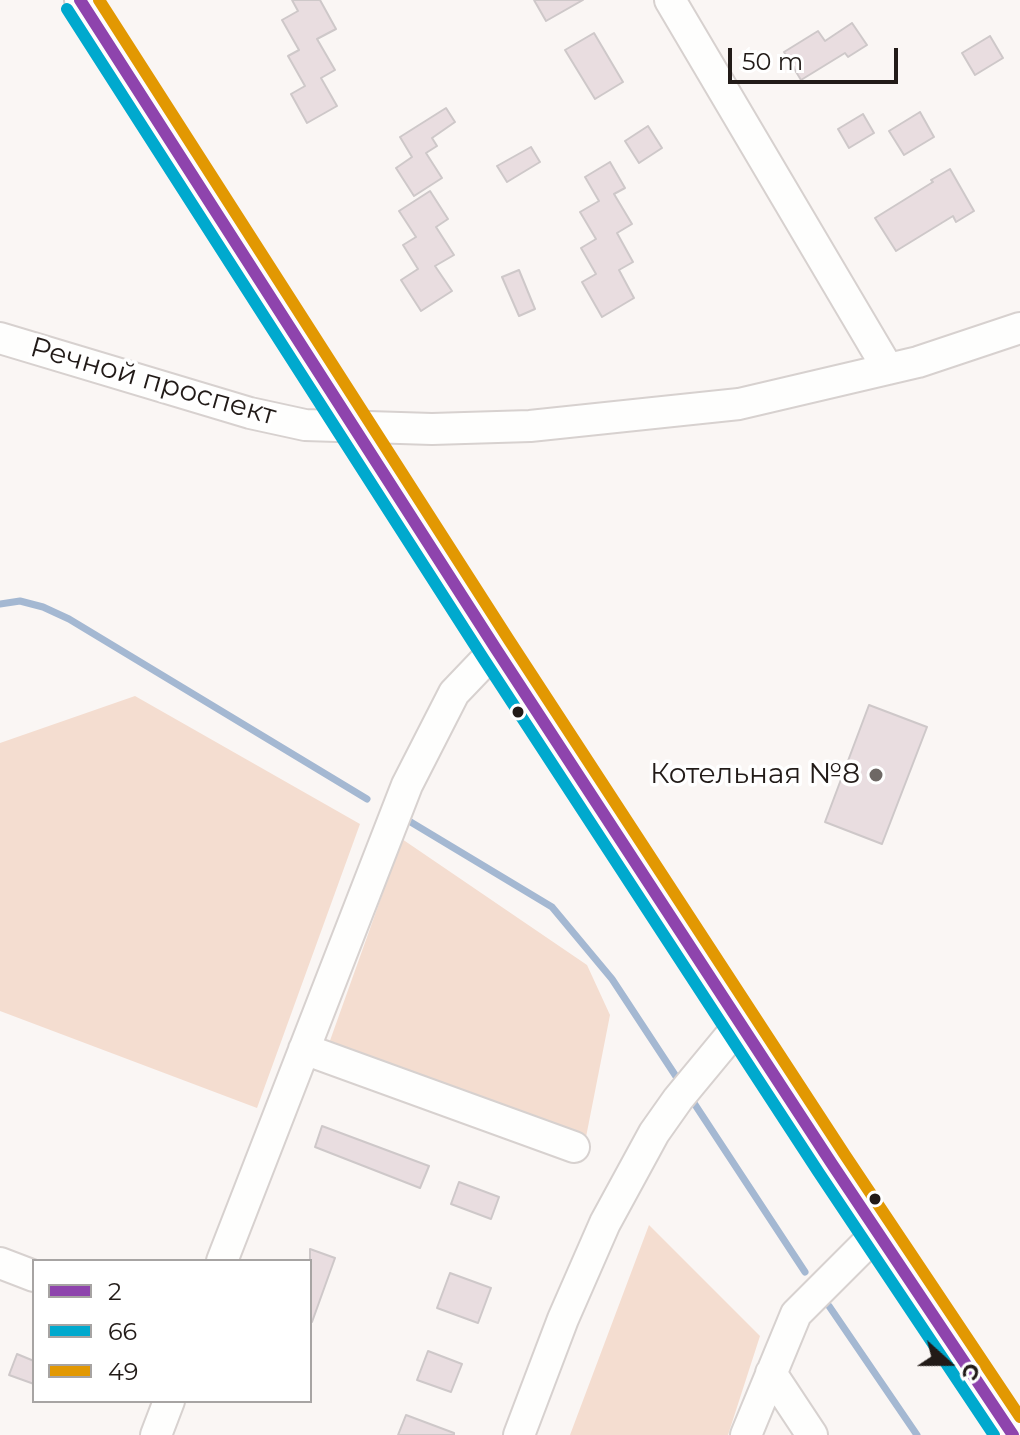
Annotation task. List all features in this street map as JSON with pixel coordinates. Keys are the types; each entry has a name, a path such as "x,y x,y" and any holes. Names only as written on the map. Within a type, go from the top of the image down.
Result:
{"street":[{"path":"80,0 496,649 1013,1435"},
{"path":"670,0 888,369 1020,328"},
{"name":"Речной проспект","path":"0,338 250,413 305,425 354,428 530,426 739,404 888,369"},
{"path":"223,1259 407,785 454,693 496,649"},
{"path":"519,1435 563,1319 605,1223 654,1133 740,1024"},
{"path":"304,1049 574,1147"},
{"path":"746,1435 796,1314 878,1232"},
{"path":"0,1263 32,1275"},
{"path":"771,1373 812,1435"},
{"path":"156,1435 168,1403"}],"shaded area":[{"path":"135,696 360,824 257,1108 0,1011 0,743"},
{"path":"402,839 587,965 610,1015 586,1137 327,1049"},
{"path":"649,1225 760,1336 728,1435 570,1435"}],"building":[{"path":"292,0 320,0 336,29 317,39 335,70 321,78 337,106 307,123 291,94 305,86 288,56 299,50 282,20 298,11"},
{"path":"534,0 583,0 546,21"},
{"path":"852,23 867,45 848,57 845,53 801,80 784,52 818,31 825,41"},
{"path":"594,33 623,82 595,99 565,50"},
{"path":"990,36 1003,58 975,75 962,53"},
{"path":"446,108 455,122 432,138 437,146 426,153 442,178 414,196 396,168 412,157 400,137"},
{"path":"920,112 934,137 904,155 889,131"},
{"path":"863,114 874,133 849,148 838,129"},
{"path":"648,126 662,148 639,163 625,141"},
{"path":"531,147 540,162 507,182 497,166"},
{"path":"610,162 625,188 614,194 632,224 617,233 633,262 619,270 634,298 602,317 582,282 596,274 581,248 596,239 580,212 599,201 585,177"},
{"path":"950,169 974,211 956,222 953,216 896,251 875,218"},
{"path":"430,191 448,219 436,227 454,255 435,266 452,291 421,311 401,280 418,269 403,245 416,237 399,211"},
{"path":"519,270 535,309 519,316 502,277"},
{"name":"Котельная №8","path":"869,705 927,727 882,844 825,822"},
{"path":"322,1126 429,1166 420,1188 315,1147"},
{"path":"459,1182 499,1197 491,1219 451,1204"},
{"path":"310,1249 335,1258 312,1322 312,1259"},
{"path":"450,1273 491,1288 478,1323 437,1308"},
{"path":"428,1351 462,1364 451,1392 417,1380"},
{"path":"17,1354 32,1360 32,1383 9,1375"},
{"path":"406,1415 454,1433 454,1435 398,1435"}],"waterway":[{"path":"0,604 20,601 69,619 367,799"},
{"path":"404,818 552,907 612,979 681,1084"},
{"path":"690,1097 805,1272"},
{"path":"829,1306 917,1435"}],"transit line":[{"name":"2","path":"80,0 496,649 1013,1435"},
{"name":"49","path":"99,0 509,640 1020,1417"},
{"name":"66","path":"67,9 483,658 994,1435"}],"place":[{"name":"Котельная №8","path":"876,775"}]}
